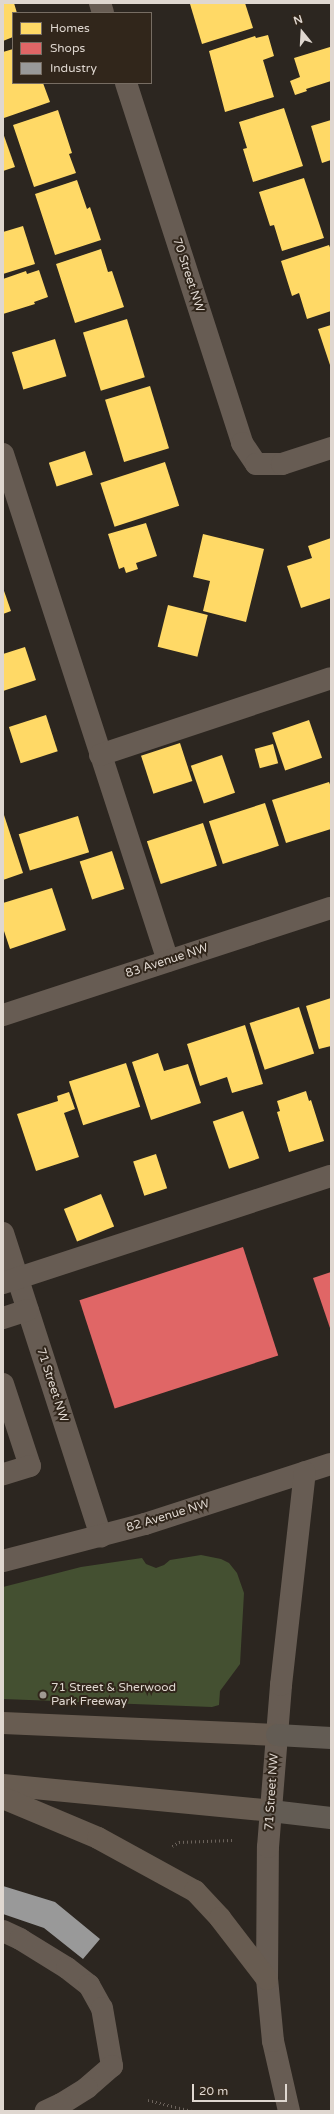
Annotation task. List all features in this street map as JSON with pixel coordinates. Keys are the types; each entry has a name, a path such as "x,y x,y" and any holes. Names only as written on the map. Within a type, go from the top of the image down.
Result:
{"highway":[{"path":"277,1735 331,1738"},
{"path":"272,1811 331,1818"}],"main road":[{"path":"3,1723 277,1735"},
{"path":"3,1785 272,1811"},
{"path":"3,1798 98,1838 195,1891 220,1918 267,1980"}],"street":[{"name":"70 Street NW","path":"126,84 242,443 256,464 282,464 331,448"},
{"path":"3,454 168,961"},
{"path":"100,755 331,678"},
{"name":"83 Avenue NW","path":"3,1015 331,908"},
{"path":"11,1281 331,1176"},
{"name":"71 Street NW","path":"3,1233 11,1281 28,1310 101,1536"},
{"path":"3,1318 28,1310"},
{"path":"3,1384 30,1466 3,1474"},
{"name":"82 Avenue NW","path":"3,1561 145,1524 331,1464"},
{"name":"71 Street NW","path":"289,2111 273,2040 267,1980 268,1847 277,1735 305,1472"},
{"path":"3,1931 20,1939 67,1968 89,1984 102,2008 112,2066 87,2088 61,2104 46,2111"}],"path":[{"path":"171,1848 179,1842 232,1840"},
{"path":"148,2100 192,2111"}],"green space":[{"path":"201,1555 221,1559 229,1563 237,1573 244,1593 240,1664 220,1691 219,1705 212,1707 3,1699 3,1587 81,1567 142,1558 146,1564 156,1568 164,1565 170,1560"}],"building: Homes":[{"path":"3,3 14,3 17,12 12,12 12,37 3,41"},
{"path":"245,3 253,28 202,44 190,4"},
{"path":"268,35 274,56 263,60 274,97 225,112 209,51 255,36 256,38"},
{"path":"330,47 331,81 306,89 307,91 295,95 290,81 300,77 294,58"},
{"path":"12,49 12,84 43,84 50,102 4,118 3,52"},
{"path":"284,108 303,166 253,182 243,149 247,148 239,122"},
{"path":"58,110 72,153 69,154 76,173 34,187 13,125"},
{"path":"331,120 331,160 322,163 311,126"},
{"path":"3,133 15,167 3,171"},
{"path":"304,178 324,238 282,251 274,225 270,226 259,192"},
{"path":"77,180 87,209 90,207 101,240 55,255 35,194"},
{"path":"23,226 35,264 3,274 3,232"},
{"path":"329,245 331,250 331,311 307,319 299,293 292,296 281,261"},
{"path":"101,249 108,272 112,271 124,307 75,323 56,264"},
{"path":"39,270 48,297 34,302 35,304 3,314 3,279 26,271 27,274"},
{"path":"127,319 145,377 101,391 83,332"},
{"path":"331,325 331,368 318,329"},
{"path":"55,339 66,376 23,389 12,352"},
{"path":"150,386 169,448 124,462 105,400"},
{"path":"85,451 93,475 57,487 49,463"},
{"path":"165,462 179,506 115,527 100,483"},
{"path":"146,523 157,556 136,563 138,569 126,573 124,567 119,569 108,534"},
{"path":"203,534 264,549 246,622 203,611 210,581 193,577"},
{"path":"331,538 331,598 301,608 287,566 312,558 308,546"},
{"path":"3,588 11,611 3,614"},
{"path":"168,605 208,615 197,657 158,647"},
{"path":"25,647 36,680 3,691 3,654"},
{"path":"46,715 58,751 21,763 9,727"},
{"path":"309,720 322,758 285,771 272,733"},
{"path":"180,743 192,781 153,794 141,756"},
{"path":"273,744 278,763 260,768 255,749"},
{"path":"222,755 235,793 204,804 191,766"},
{"path":"329,782 331,787 331,829 286,843 272,800"},
{"path":"265,803 279,846 223,864 209,821"},
{"path":"3,812 23,873 3,880"},
{"path":"78,816 89,852 30,870 19,834"},
{"path":"203,823 217,866 161,884 147,841"},
{"path":"112,851 124,889 92,900 80,862"},
{"path":"52,888 66,930 10,949 3,928 3,903"},
{"path":"331,998 331,1046 319,1049 306,1006"},
{"path":"299,1007 314,1054 265,1070 250,1023"},
{"path":"245,1025 263,1084 232,1093 227,1077 200,1086 187,1044"},
{"path":"158,1053 164,1071 188,1064 201,1103 151,1120 132,1062"},
{"path":"126,1063 140,1107 83,1125 69,1082"},
{"path":"306,1091 309,1101 311,1100 324,1141 289,1152 277,1112 280,1111 277,1101"},
{"path":"69,1092 75,1109 64,1113 79,1157 36,1171 17,1114 58,1101 57,1096"},
{"path":"243,1111 259,1158 229,1169 213,1121"},
{"path":"156,1154 167,1188 144,1196 133,1161"},
{"path":"101,1194 114,1226 77,1241 64,1209"}],"building: Shops":[{"path":"243,1247 278,1355 115,1409 79,1300"},
{"path":"331,1272 331,1331 313,1278"}],"building: Industry":[{"path":"3,1886 55,1902 100,1939 83,1959 44,1928 3,1914"}],"place":[{"name":"71 Street & Sherwood Park Freeway","path":"43,1695"}]}
